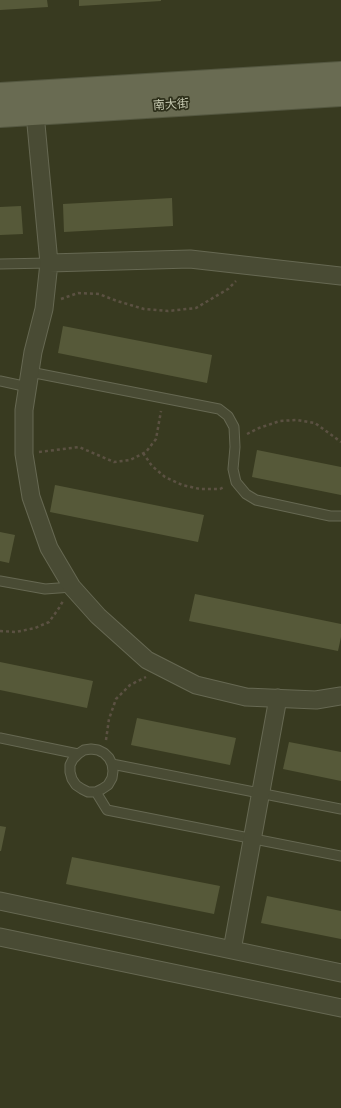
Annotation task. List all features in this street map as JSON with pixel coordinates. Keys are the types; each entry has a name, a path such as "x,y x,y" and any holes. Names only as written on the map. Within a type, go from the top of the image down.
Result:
{"main road":[{"name":"南大街","path":"0,94 341,73"},
{"name":"南大街","path":"0,116 341,95"}],"street":[{"path":"33,92 49,263 45,304 33,352 24,410 24,454 31,497 49,548 69,587 98,616 147,660 196,685 246,697 316,700 341,696"},
{"path":"49,263 190,260 341,276"},
{"path":"232,950 278,698"},
{"path":"0,901 341,973"},
{"path":"0,937 341,1008"}],"lane":[{"path":"0,264 49,263"},
{"path":"0,381 29,379 163,398 219,409 228,416 234,427 234,469 236,482 246,494 256,500 330,516 341,516"},
{"path":"0,581 45,589 69,587"},
{"path":"0,738 78,754"},
{"path":"84,750 98,750 104,753 112,764 113,771 112,778 108,784 96,792 88,792 76,785 70,772 70,766 73,759 84,750"},
{"path":"112,764 341,809"},
{"path":"96,792 107,810 341,856"}],"path":[{"path":"45,304 78,293 99,294 144,310 168,311 196,308 228,289 253,266"},
{"path":"24,454 79,448 114,462 130,460 146,452 156,439 163,398"},
{"path":"235,441 259,428 280,421 298,420 315,423 341,442"},
{"path":"143,453 152,466 165,476 182,485 200,489 220,489 236,482"},
{"path":"0,630 16,632 35,628 49,622 59,608 69,587"},
{"path":"104,753 109,719 116,699 130,685 148,676 167,670"}],"building":[{"path":"0,0 47,0 48,7 0,10"},
{"path":"79,0 161,0 161,1 79,6"},
{"path":"172,198 173,226 64,232 63,204"},
{"path":"21,206 23,234 0,235 0,207"},
{"path":"63,326 212,355 207,383 58,353"},
{"path":"257,450 341,467 341,495 252,477"},
{"path":"55,485 204,515 198,542 50,512"},
{"path":"0,532 15,535 9,563 0,561"},
{"path":"195,594 341,624 341,637 338,651 189,621"},
{"path":"0,662 93,681 87,708 0,690"},
{"path":"137,718 236,738 230,765 131,745"},
{"path":"289,742 341,752 341,781 283,769"},
{"path":"0,826 6,827 1,851 0,851"},
{"path":"72,857 220,886 214,914 66,884"},
{"path":"267,896 341,911 341,939 261,923"}]}
